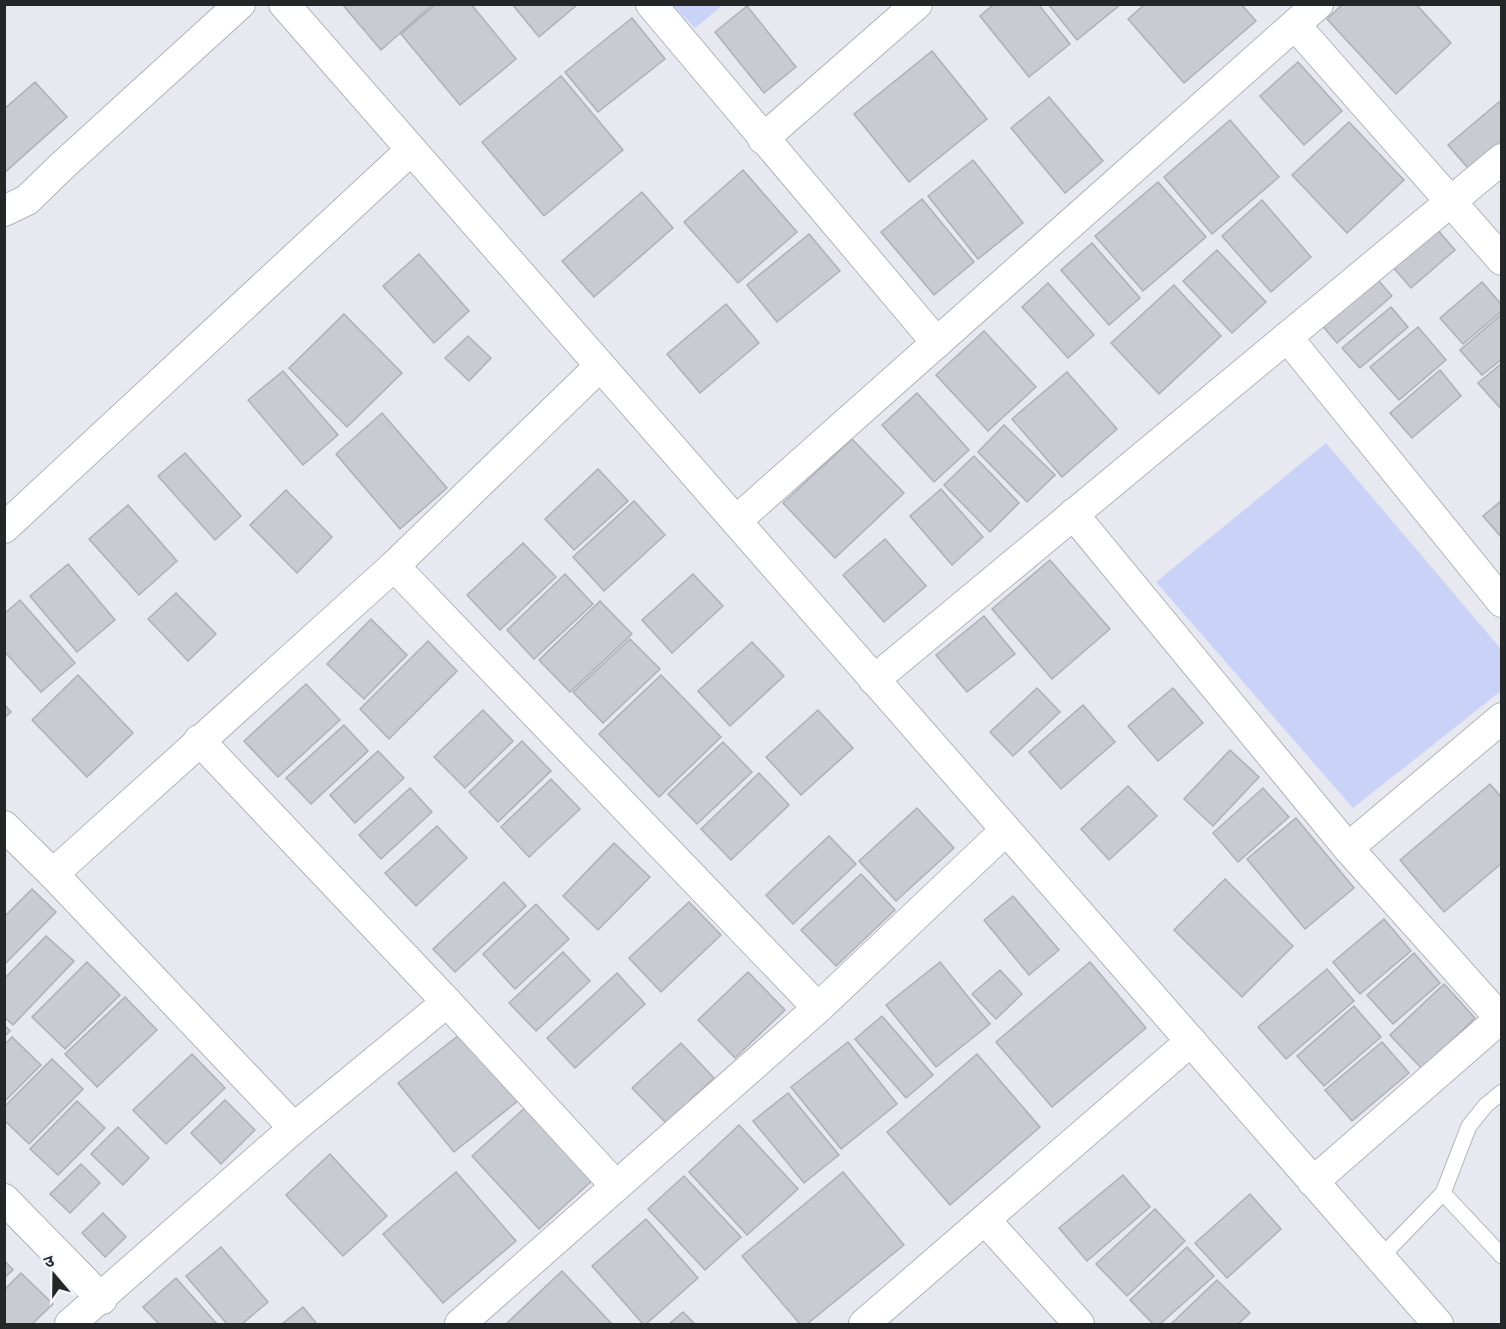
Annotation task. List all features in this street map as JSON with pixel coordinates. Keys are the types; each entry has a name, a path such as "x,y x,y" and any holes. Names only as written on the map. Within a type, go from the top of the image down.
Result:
{"street":[{"path":"4,211 27,200 240,4"},
{"path":"284,4 1438,1324"},
{"path":"651,4 937,343"},
{"path":"763,139 917,4"},
{"path":"736,521 1318,4"},
{"path":"1295,25 1502,260"},
{"path":"4,528 411,150"},
{"path":"874,680 1502,159"},
{"path":"1287,337 1502,602"},
{"path":"53,874 394,566 600,366"},
{"path":"1073,514 1348,848 1501,1017 1313,1182"},
{"path":"394,566 818,1008"},
{"path":"1348,848 1502,718"},
{"path":"199,740 447,1002 616,1185"},
{"path":"4,826 53,874 294,1128"},
{"path":"467,1322 616,1185 818,1008 1006,830"},
{"path":"70,1324 102,1299 294,1128 447,1002"},
{"path":"864,1324 986,1221 1191,1041"},
{"path":"4,1199 102,1299"},
{"path":"986,1221 1079,1324"}],"lane":[{"path":"1380,1258 1443,1193 1469,1126 1486,1105 1502,1092"},
{"path":"1443,1193 1502,1256"}],"shaded area":[{"path":"673,5 723,5 695,28"},
{"path":"1326,443 1501,649 1501,691 1353,808 1156,582"}],"building":[{"path":"342,4 433,4 381,50"},
{"path":"436,4 471,4 516,59 460,105 401,34"},
{"path":"512,4 578,4 539,37"},
{"path":"994,4 1038,4 1070,44 1029,77 980,16"},
{"path":"1048,4 1121,4 1077,40"},
{"path":"1145,4 1241,4 1256,21 1184,83 1128,19"},
{"path":"1343,4 1416,4 1451,43 1396,94 1327,19"},
{"path":"747,6 796,67 764,93 715,32"},
{"path":"632,18 665,59 598,112 565,72"},
{"path":"932,51 987,119 909,182 854,114"},
{"path":"1298,62 1342,111 1304,145 1260,96"},
{"path":"561,76 623,150 544,216 482,142"},
{"path":"35,82 67,117 4,173 4,109"},
{"path":"1049,97 1103,161 1065,193 1011,128"},
{"path":"1499,102 1502,105 1502,150 1473,174 1448,145"},
{"path":"1230,120 1279,177 1212,234 1164,177"},
{"path":"1349,122 1404,180 1347,233 1292,175"},
{"path":"973,160 1023,223 978,259 928,196"},
{"path":"743,170 797,232 738,283 684,222"},
{"path":"1158,182 1206,237 1143,291 1095,236"},
{"path":"642,192 673,228 594,297 562,261"},
{"path":"922,199 974,262 934,295 881,232"},
{"path":"1262,200 1311,257 1271,292 1222,236"},
{"path":"1429,220 1455,250 1411,288 1385,258"},
{"path":"809,234 840,271 777,322 747,285"},
{"path":"1092,243 1140,298 1109,325 1061,270"},
{"path":"1217,250 1266,302 1232,333 1183,281"},
{"path":"419,254 469,311 434,343 383,286"},
{"path":"1369,270 1392,296 1337,343 1315,317"},
{"path":"1482,282 1502,305 1502,311 1463,344 1440,318"},
{"path":"1048,283 1094,335 1068,358 1022,307"},
{"path":"1174,285 1221,336 1159,394 1111,343"},
{"path":"726,304 759,343 700,393 667,354"},
{"path":"1391,307 1408,327 1360,368 1342,348"},
{"path":"344,314 402,373 347,427 289,368"},
{"path":"1502,314 1502,359 1482,375 1460,350"},
{"path":"1418,327 1446,360 1399,400 1370,367"},
{"path":"984,331 1036,387 988,431 936,375"},
{"path":"468,336 491,358 469,381 445,358"},
{"path":"1502,363 1502,408 1501,409 1478,383"},
{"path":"1440,370 1461,396 1412,438 1390,413"},
{"path":"283,371 338,435 303,465 248,400"},
{"path":"1067,372 1117,429 1062,477 1012,419"},
{"path":"917,393 969,450 934,482 882,425"},
{"path":"382,413 447,488 400,529 336,454"},
{"path":"1004,425 1055,475 1027,502 978,452"},
{"path":"852,439 904,493 835,558 783,503"},
{"path":"185,453 241,516 215,540 158,476"},
{"path":"974,456 1019,503 990,532 944,485"},
{"path":"598,469 628,501 574,550 545,519"},
{"path":"941,489 983,537 952,565 910,516"},
{"path":"286,490 332,537 297,573 250,525"},
{"path":"1502,500 1502,538 1483,516"},
{"path":"634,501 665,535 604,591 573,557"},
{"path":"128,505 177,561 139,595 89,539"},
{"path":"885,539 926,586 884,622 843,575"},
{"path":"523,543 556,577 500,630 467,595"},
{"path":"1050,560 1110,629 1052,679 992,609"},
{"path":"68,564 115,620 77,652 30,596"},
{"path":"565,574 593,604 534,659 507,630"},
{"path":"693,574 723,606 672,653 642,620"},
{"path":"176,593 216,634 188,661 148,619"},
{"path":"20,600 75,663 41,692 4,651 4,614"},
{"path":"600,601 632,634 570,692 539,660"},
{"path":"984,616 1015,654 967,692 936,655"},
{"path":"371,619 407,655 364,699 327,664"},
{"path":"630,639 660,669 603,723 573,692"},
{"path":"428,641 457,671 389,739 360,709"},
{"path":"752,642 784,676 730,726 698,691"},
{"path":"78,675 133,733 87,777 32,720"},
{"path":"661,675 721,737 659,797 599,734"},
{"path":"306,684 340,720 278,777 244,741"},
{"path":"1037,688 1060,712 1013,756 990,732"},
{"path":"1173,688 1203,723 1158,761 1128,726"},
{"path":"4,704 11,712 4,718"},
{"path":"1083,705 1115,742 1061,789 1029,752"},
{"path":"483,710 513,741 465,788 434,757"},
{"path":"818,710 853,748 801,795 766,757"},
{"path":"344,725 368,751 311,804 286,778"},
{"path":"522,741 551,771 498,822 469,792"},
{"path":"723,742 752,772 697,824 668,794"},
{"path":"1230,750 1259,777 1213,826 1184,799"},
{"path":"378,751 404,778 355,823 330,795"},
{"path":"759,773 789,805 731,860 701,829"},
{"path":"551,779 580,809 529,857 501,827"},
{"path":"1490,784 1502,798 1502,863 1444,912 1400,860"},
{"path":"1128,786 1157,816 1109,860 1081,829"},
{"path":"410,788 432,812 381,859 359,835"},
{"path":"1263,788 1289,817 1238,862 1213,833"},
{"path":"917,808 954,848 896,901 859,861"},
{"path":"1296,818 1354,888 1305,929 1247,859"},
{"path":"437,826 467,858 416,906 385,873"},
{"path":"829,836 856,864 793,924 766,895"},
{"path":"614,843 650,877 598,930 563,896"},
{"path":"861,874 895,910 836,966 801,930"},
{"path":"1225,879 1293,946 1242,997 1174,930"},
{"path":"504,882 526,906 455,972 433,949"},
{"path":"32,889 56,912 4,965 4,917"},
{"path":"1013,896 1059,950 1029,975 984,920"},
{"path":"689,902 721,935 661,992 629,958"},
{"path":"536,904 569,939 515,989 483,954"},
{"path":"1384,919 1411,951 1360,994 1333,962"},
{"path":"46,936 74,961 13,1025 4,1017 4,979"},
{"path":"563,952 590,981 536,1031 509,1003"},
{"path":"1414,953 1440,983 1393,1024 1367,995"},
{"path":"87,962 120,995 65,1049 32,1017"},
{"path":"940,962 990,1024 936,1067 886,1005"},
{"path":"1090,962 1146,1028 1052,1107 996,1042"},
{"path":"1327,969 1354,1001 1286,1059 1258,1027"},
{"path":"1000,970 1022,994 996,1019 972,994"},
{"path":"748,972 785,1010 735,1058 698,1020"},
{"path":"617,973 645,1004 575,1068 547,1038"},
{"path":"1444,984 1475,1018 1422,1069 1390,1035"},
{"path":"125,997 157,1030 97,1087 65,1054"},
{"path":"1354,1006 1381,1037 1324,1086 1297,1056"},
{"path":"882,1016 933,1075 906,1098 855,1039"},
{"path":"4,1025 10,1031 4,1037"},
{"path":"464,1031 519,1100 454,1152 398,1083"},
{"path":"12,1037 41,1065 4,1102 4,1045"},
{"path":"848,1042 897,1104 841,1149 791,1087"},
{"path":"1382,1042 1409,1073 1352,1121 1325,1090"},
{"path":"681,1043 714,1078 666,1123 632,1088"},
{"path":"192,1054 225,1088 166,1144 133,1110"},
{"path":"977,1054 1040,1127 950,1205 887,1132"},
{"path":"52,1059 83,1089 29,1144 4,1120 4,1107"},
{"path":"788,1093 839,1155 804,1183 753,1121"},
{"path":"225,1100 255,1130 221,1164 191,1133"},
{"path":"77,1101 105,1128 58,1175 30,1149"},
{"path":"527,1106 594,1179 539,1229 472,1156"},
{"path":"739,1125 798,1189 747,1235 689,1172"},
{"path":"118,1127 149,1158 123,1185 91,1154"},
{"path":"330,1154 387,1216 343,1256 286,1195"},
{"path":"81,1164 100,1183 70,1213 50,1194"},
{"path":"456,1172 516,1241 443,1303 383,1234"},
{"path":"843,1172 904,1245 807,1324 800,1324 742,1256"},
{"path":"1123,1175 1150,1207 1087,1261 1059,1228"},
{"path":"684,1176 741,1237 705,1270 648,1209"},
{"path":"1250,1194 1281,1229 1227,1278 1195,1243"},
{"path":"1155,1209 1185,1241 1127,1296 1096,1264"},
{"path":"103,1213 126,1237 105,1257 82,1233"},
{"path":"646,1219 698,1278 646,1324 643,1324 592,1266"},
{"path":"221,1247 268,1302 242,1324 227,1324 186,1276"},
{"path":"1187,1247 1214,1276 1160,1324 1153,1324 1130,1300"},
{"path":"4,1260 13,1270 4,1278"},
{"path":"562,1271 612,1324 506,1324"},
{"path":"21,1273 53,1304 32,1324 4,1324 4,1290"},
{"path":"176,1278 217,1324 159,1324 143,1307"},
{"path":"1217,1280 1250,1313 1238,1324 1171,1324"},
{"path":"303,1307 317,1324 282,1324"},
{"path":"683,1312 695,1324 669,1324"}]}
